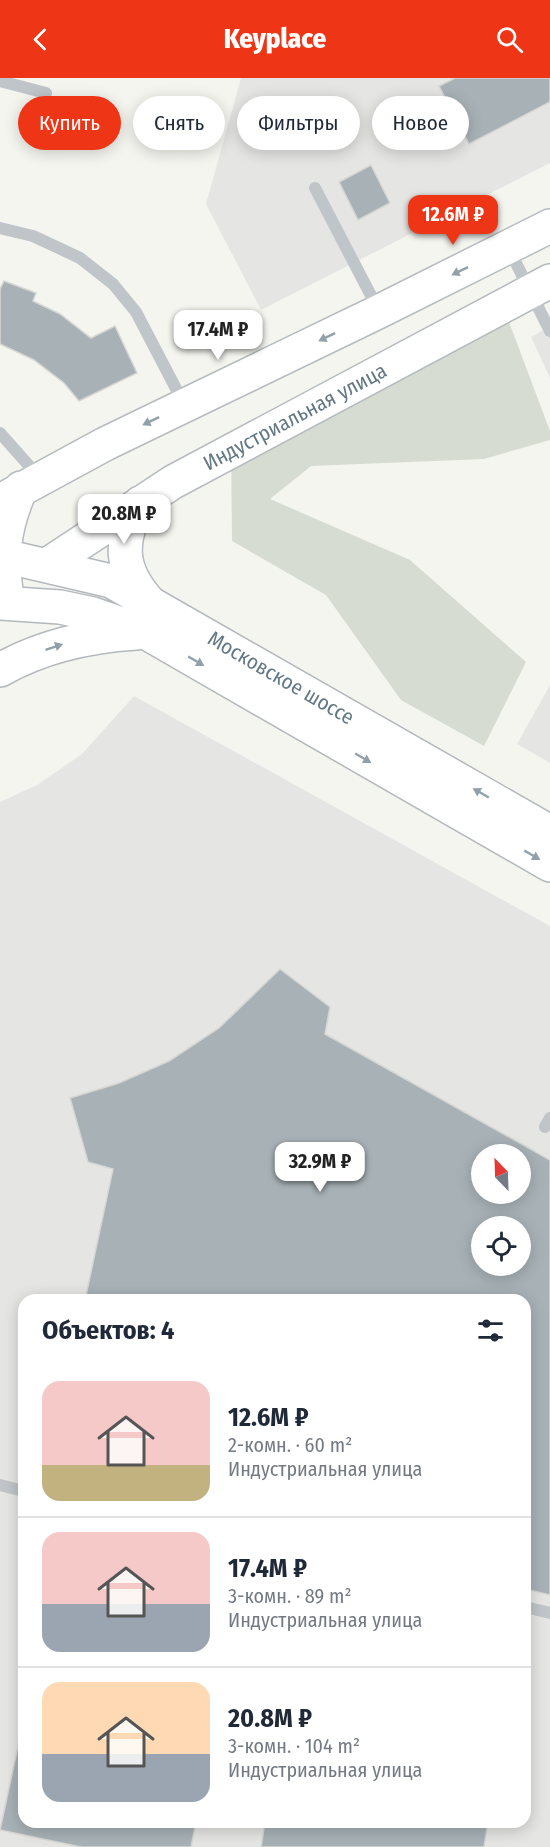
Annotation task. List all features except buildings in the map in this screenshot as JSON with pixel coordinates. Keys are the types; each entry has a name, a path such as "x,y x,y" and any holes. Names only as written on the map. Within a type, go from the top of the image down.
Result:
{"main road":[{"path":"147,617 93,614 60,607 3,606 4,579 1,555 12,510 13,483 81,457 550,226"},
{"name":"Индустриальная улица","path":"3,606 27,580 47,565 183,477 540,286"},
{"path":"140,503 130,519 125,537 125,555 129,573 147,617"},
{"name":"Московское шоссе","path":"1,555 111,581 147,617 550,865"},
{"path":"0,670 36,653 71,641 108,635 147,617"},
{"name":"Московское шоссе","path":"147,617 550,832"}],"lane":[{"path":"0,81 46,93"},
{"path":"315,188 380,311"},
{"path":"0,228 33,236 80,258 113,284 136,312 185,405"},
{"path":"508,247 540,286 550,331"},
{"path":"0,433 13,483"},
{"path":"0,1485 18,1490"},
{"path":"531,1608 550,1613"}],"shaded area":[{"path":"241,78 550,78 550,163 261,310 206,204 221,150 225,150 225,136"},
{"path":"503,306 550,431 550,440 484,459 311,466 270,499 410,560 526,662 484,746 401,700 326,595 232,541 231,440"},
{"path":"550,326 550,378 531,337"},
{"path":"550,685 550,763 517,744"},
{"path":"134,696 550,926 550,1847 0,1847 0,802 37,785 82,754"}]}
